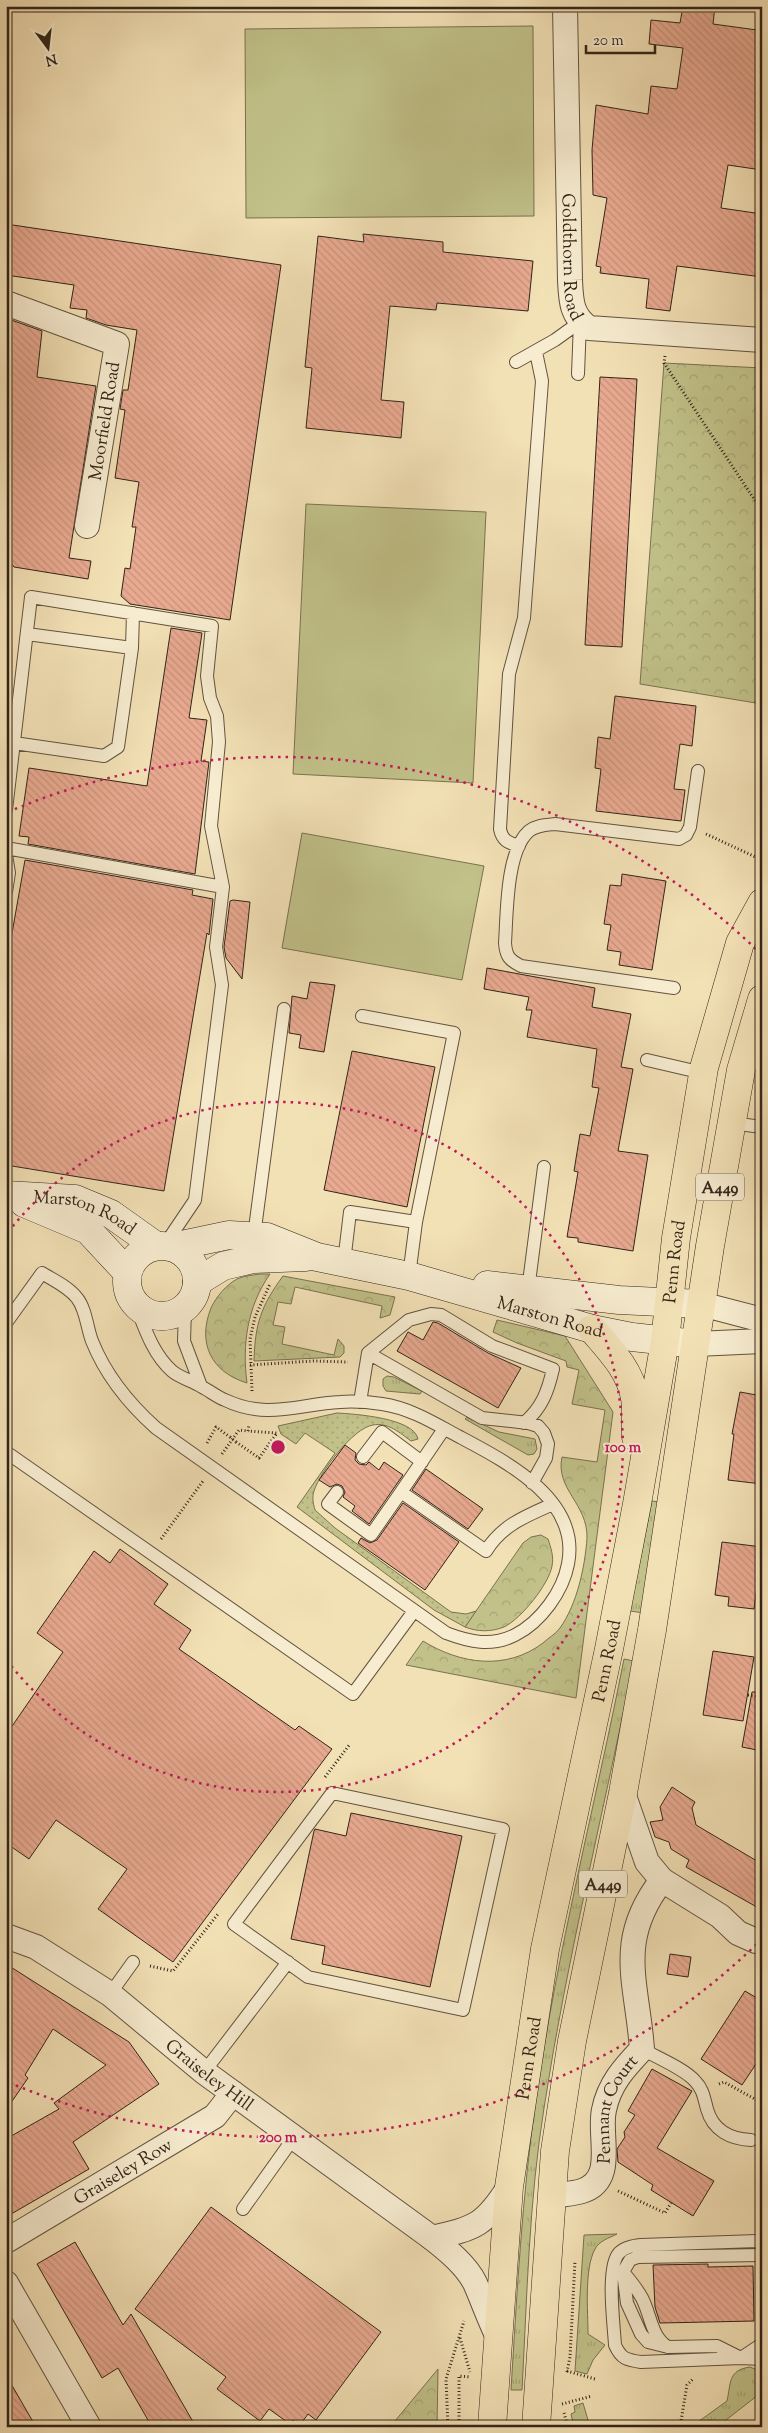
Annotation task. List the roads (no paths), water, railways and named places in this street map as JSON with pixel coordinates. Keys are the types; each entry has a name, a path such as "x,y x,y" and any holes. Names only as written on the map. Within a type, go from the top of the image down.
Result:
{"highway":[{"name":"Penn Road","path":"492,2427 509,2187 545,1949 606,1664 637,1504 665,1340 676,1238 703,1073 740,943 762,903"},
{"name":"Penn Road","path":"537,2424 555,2151 572,2041 623,1793 653,1622 701,1304 731,1123 741,1070 762,999"},
{"path":"592,1329 620,1362 635,1398 637,1504"}],"street":[{"name":"Goldthorn Road","path":"565,6 570,280 573,310 580,322 589,328 762,340"},
{"name":"Moorfield Road","path":"6,303 117,344 87,526"},
{"name":"Marston Road","path":"6,1195 75,1199 110,1214 164,1246 183,1252 191,1260 197,1282 223,1266 253,1258 317,1257"},
{"name":"Marston Road","path":"6,1195 88,1230 127,1272 138,1255 164,1246 229,1235 267,1237 317,1257 409,1276 592,1329 632,1337 696,1344"},
{"path":"127,1272 126,1284 129,1296 136,1306 144,1312 165,1317 184,1309 191,1301 197,1282"},
{"name":"Marston Road","path":"409,1276 619,1300 701,1304"},
{"path":"701,1304 762,1320"},
{"path":"696,1344 762,1341"},
{"path":"623,1793 647,1862 662,1880 720,1916 738,1933 756,1941 762,1941"},
{"name":"Pennant Court","path":"552,2196 584,2190 598,2181 604,2171 602,2126 604,2109 619,2073 642,2049 631,1958 634,1937 651,1895 662,1880"},
{"name":"Graiseley Hill","path":"6,1936 36,1948 110,1994 204,2072 295,2136 432,2238 453,2256 474,2282 483,2308 498,2337"},
{"name":"Graiseley Row","path":"6,2241 215,2116 233,2093"},
{"path":"432,2238 465,2230 479,2224 495,2210 509,2187"},
{"path":"6,2283 89,2427"}],"lane":[{"path":"516,362 536,352 580,322"},
{"path":"578,374 580,322"},
{"path":"519,846 508,843 502,837 500,829 509,674 524,618 542,381 536,352"},
{"path":"6,810 32,597 212,626 207,676 210,698 217,716 220,742 211,826 223,887 216,947 222,985 195,1200 164,1246"},
{"path":"14,743 104,756 118,747 132,648 133,613"},
{"path":"27,634 132,648"},
{"path":"674,988 520,966 511,961 506,954 504,943 512,866 519,846 530,830 541,825 555,824 666,839 679,839 686,835 690,827 698,771"},
{"path":"6,848 223,887"},
{"path":"6,855 9,873 6,892"},
{"path":"254,1236 284,1008"},
{"path":"362,1016 454,1033 416,1222 409,1276"},
{"path":"647,1060 703,1073"},
{"path":"731,1123 762,1127"},
{"path":"528,1290 544,1168"},
{"path":"344,1262 350,1212 416,1222"},
{"path":"6,1323 42,1273 75,1296 80,1303 102,1362 116,1386 131,1405 156,1428 446,1633 471,1642 496,1641 516,1634 538,1617 552,1600 564,1579 570,1545 564,1524 553,1504 532,1482 512,1466 414,1413 385,1404 339,1402 293,1410 271,1411 226,1401 173,1372 157,1354 136,1306"},
{"path":"184,1309 184,1341 201,1386"},
{"path":"360,1402 367,1358 409,1320 431,1314 440,1315 492,1346 553,1369 548,1389 540,1406 524,1422"},
{"path":"367,1358 482,1418 524,1422 538,1426 544,1433 548,1444 546,1458 532,1482"},
{"path":"337,1492 328,1504 370,1536 444,1429"},
{"path":"363,1457 382,1432 422,1462"},
{"path":"6,1452 353,1694 414,1610"},
{"path":"401,1492 486,1551 494,1539 511,1523 553,1504"},
{"path":"332,1792 503,1830 463,2010 308,1977 288,1962 234,1924 332,1792"},
{"path":"110,1994 133,1962"},
{"path":"204,2072 288,1962"},
{"path":"642,2049 694,2078 703,2092 712,2122 722,2133 736,2139 751,2140"},
{"path":"243,2209 295,2136"},
{"path":"762,2243 757,2241 641,2245 628,2248 619,2253 612,2269 615,2346 619,2355 627,2360 641,2362 741,2358 762,2359"},
{"path":"741,2358 717,2346 668,2347 648,2342 641,2334 626,2303 623,2272 630,2260 638,2258 762,2255"},
{"path":"741,2358 762,2344"}]}
